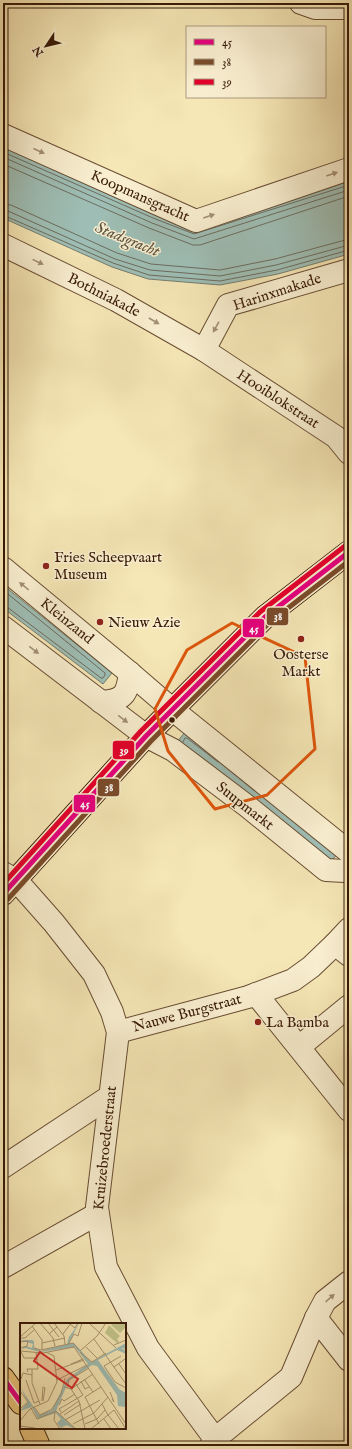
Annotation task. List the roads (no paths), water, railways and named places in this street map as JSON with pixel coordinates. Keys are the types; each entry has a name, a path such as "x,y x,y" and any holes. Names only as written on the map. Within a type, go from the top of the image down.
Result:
{"main road":[{"path":"7,882 146,736 265,617 349,552"},
{"path":"3,1378 20,1402"},
{"path":"32,1429 39,1446"}],"street":[{"path":"301,3 315,8 349,8"},
{"name":"Koopmansgracht","path":"3,135 196,221 349,169"},
{"name":"Bothniakade","path":"5,251 116,300 204,350"},
{"name":"Harinxmakade","path":"204,350 228,305 349,270"},
{"name":"Hooiblokstraat","path":"204,350 336,437 349,453"},
{"name":"Kleinzand","path":"3,568 173,710"},
{"path":"3,627 146,736"},
{"path":"101,702 121,698 126,692 130,673"},
{"name":"Suupmarkt","path":"173,710 348,866"},
{"name":"Suupmarkt","path":"146,736 172,750 247,806 326,870 348,866"},
{"path":"7,882 54,923 94,974 112,1012 118,1032"},
{"name":"Nauwe Burgstraat","path":"118,1032 256,994 293,980 344,943"},
{"path":"256,994 349,1110"},
{"path":"299,1047 349,1006"},
{"name":"Kruizebroederstraat","path":"118,1032 97,1207 106,1267 148,1348 213,1442"},
{"path":"3,1167 109,1097"},
{"path":"3,1267 97,1214"},
{"path":"213,1442 291,1377 316,1318 325,1301 349,1282"},
{"path":"316,1318 349,1360"}],"water":[{"name":"Stadsgracht","path":"3,147 155,215 195,230 349,181 349,254 278,274 220,285 148,279 112,267 3,218"},
{"path":"3,585 112,673 103,684 3,608"},
{"path":"186,731 338,853 330,863 176,743"}],"place":[{"name":"Fries Scheepvaart Museum","path":"46,566"},
{"name":"Nieuw Azie","path":"100,622"},
{"name":"Oosterse Markt","path":"301,639"},
{"name":"La Bamba","path":"258,1022"}]}
